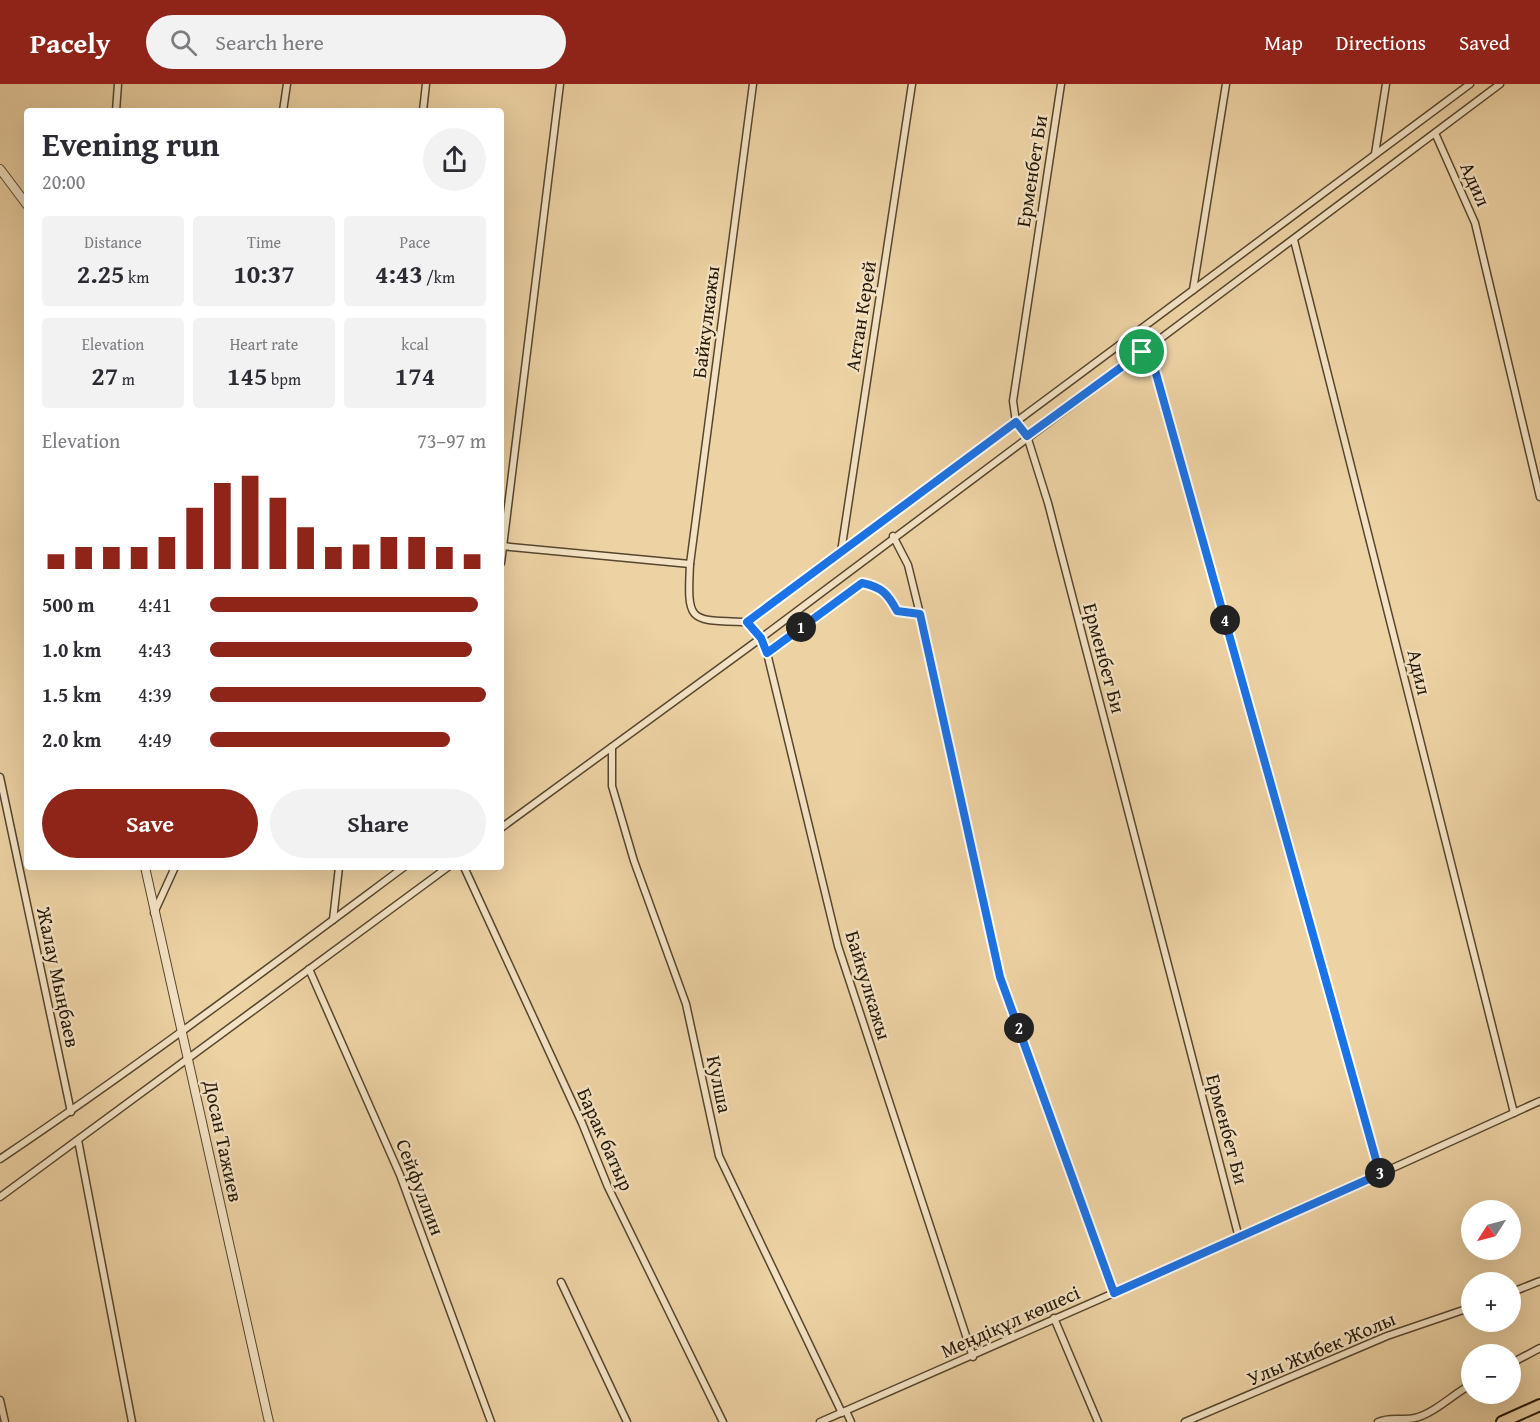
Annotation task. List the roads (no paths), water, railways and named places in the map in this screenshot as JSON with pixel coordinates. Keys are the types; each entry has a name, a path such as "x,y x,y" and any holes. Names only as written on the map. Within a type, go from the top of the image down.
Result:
{"highway":[{"path":"1502,1422 1540,1405"}],"street":[{"path":"116,108 118,84"},
{"path":"283,108 286,84"},
{"path":"423,108 426,84"},
{"path":"504,530 560,84"},
{"name":"Байкулкажы","path":"753,84 690,564 688,603 693,612 706,620 747,622 761,638 767,653 838,946 973,1357"},
{"name":"Актан Керей","path":"841,552 912,84"},
{"name":"Ерменбет Би","path":"1061,84 1013,401 1016,422 1027,436 1048,503 1239,1238"},
{"path":"1193,290 1226,84"},
{"path":"1375,154 1386,84"},
{"path":"747,622 1470,84"},
{"path":"504,826 761,638 893,536 1294,240 1500,84"},
{"name":"Адил","path":"1435,133 1475,223 1540,497"},
{"path":"0,169 24,201"},
{"name":"Адил","path":"1294,240 1514,1113"},
{"path":"1142,352 1155,370 1380,1174"},
{"path":"893,536 908,565 920,614 1000,977 1114,1293"},
{"path":"504,546 690,564"},
{"path":"767,653 862,583 875,585 888,594 897,611 920,614"},
{"name":"Кулша","path":"612,747 612,786 634,861 686,1004 719,1156 844,1412 851,1422"},
{"name":"Жалау Мыңбаев","path":"0,777 71,1112"},
{"name":"Досан Тажиев","path":"146,870 269,1422"},
{"path":"154,913 174,870"},
{"path":"333,920 339,870"},
{"path":"0,1159 71,1112 182,1029 257,978 400,870"},
{"path":"0,1197 444,870"},
{"name":"Барак батыр","path":"465,870 582,1123 608,1187 723,1422"},
{"name":"Сейфуллин","path":"309,969 400,1175 491,1422"},
{"name":"Меңдіқұл көшесі","path":"820,1422 973,1357 1054,1318 1239,1238 1540,1101"},
{"path":"78,1140 132,1422"},
{"path":"1521,1289 1540,1281"},
{"path":"561,1282 627,1422"},
{"name":"Улы Жибек Жолы","path":"1185,1422 1387,1336 1461,1311"},
{"path":"1054,1318 1098,1422"},
{"path":"1521,1358 1540,1348"},
{"path":"1378,1422 1390,1418 1414,1418 1428,1414 1461,1392"},
{"path":"0,1400 5,1422"}]}
